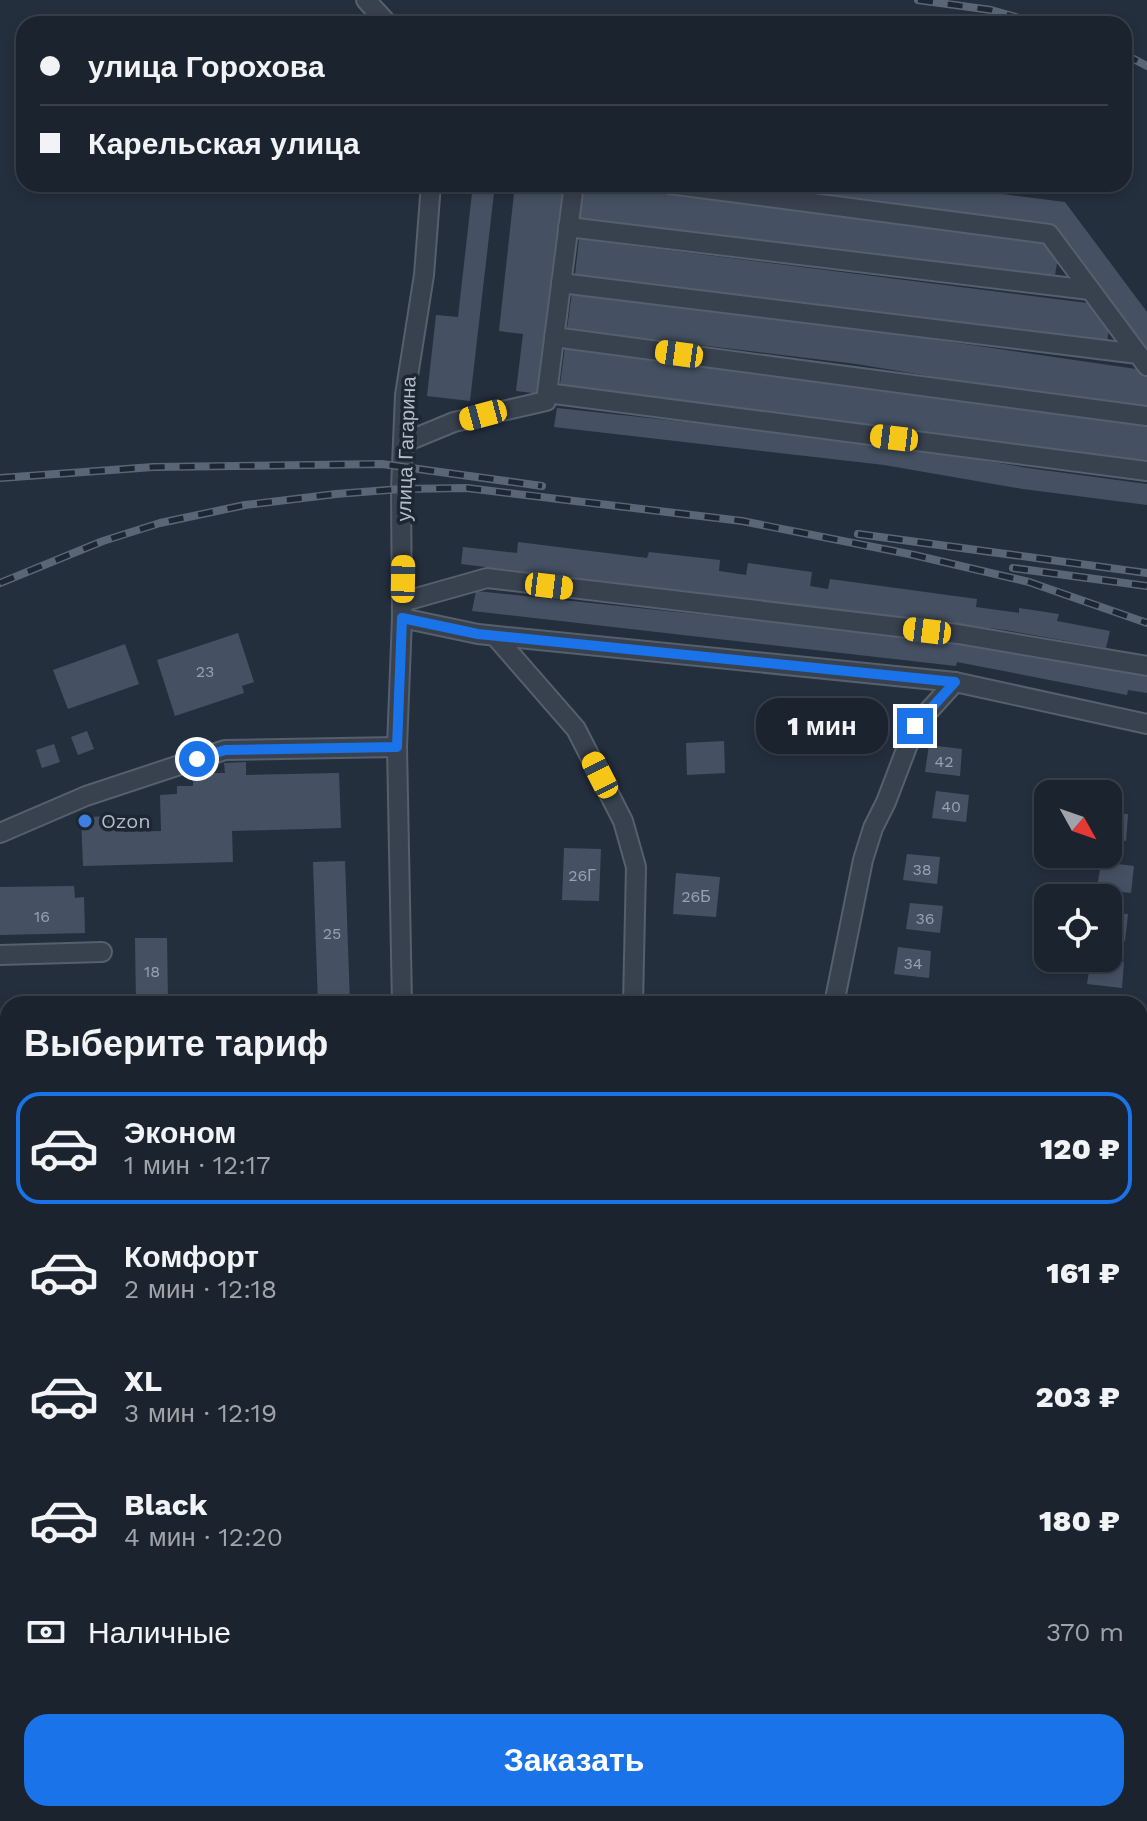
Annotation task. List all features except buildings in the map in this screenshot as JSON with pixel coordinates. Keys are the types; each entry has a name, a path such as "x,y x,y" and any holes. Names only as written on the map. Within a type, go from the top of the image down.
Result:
{"street":[{"path":"366,0 381,16"},
{"name":"улица Гагарина","path":"402,996 397,747 402,610 401,489 405,395 424,275 430,192"},
{"path":"403,443 454,422 546,401 573,192"},
{"path":"730,192 1049,234 1142,360"},
{"path":"568,227 1090,290"},
{"path":"561,283 1142,360"},
{"path":"554,337 1147,416"},
{"path":"547,393 1147,471"},
{"path":"402,610 487,578 958,634 1147,666"},
{"path":"402,610 495,636 955,682 1147,724"},
{"path":"495,636 576,729 623,821 636,867 633,996"},
{"path":"836,996 863,860 873,828 915,726 955,682"},
{"path":"0,833 86,796 225,750 397,747"},
{"path":"0,955 102,952"}],"railway":[{"path":"918,0 1012,16"},
{"path":"1132,58 1147,66"},
{"path":"0,478 153,467 382,464 542,486"},
{"path":"0,583 103,541 160,523 245,505 401,489 467,488 742,521 914,555 1029,582 1147,623"},
{"path":"858,534 1147,573"},
{"path":"1013,568 1147,586"}],"place":[{"name":"Ozon","path":"85,821"}],"route":[{"path":"197,759 225,750 397,747 402,618 478,634 955,682 915,726"}]}
